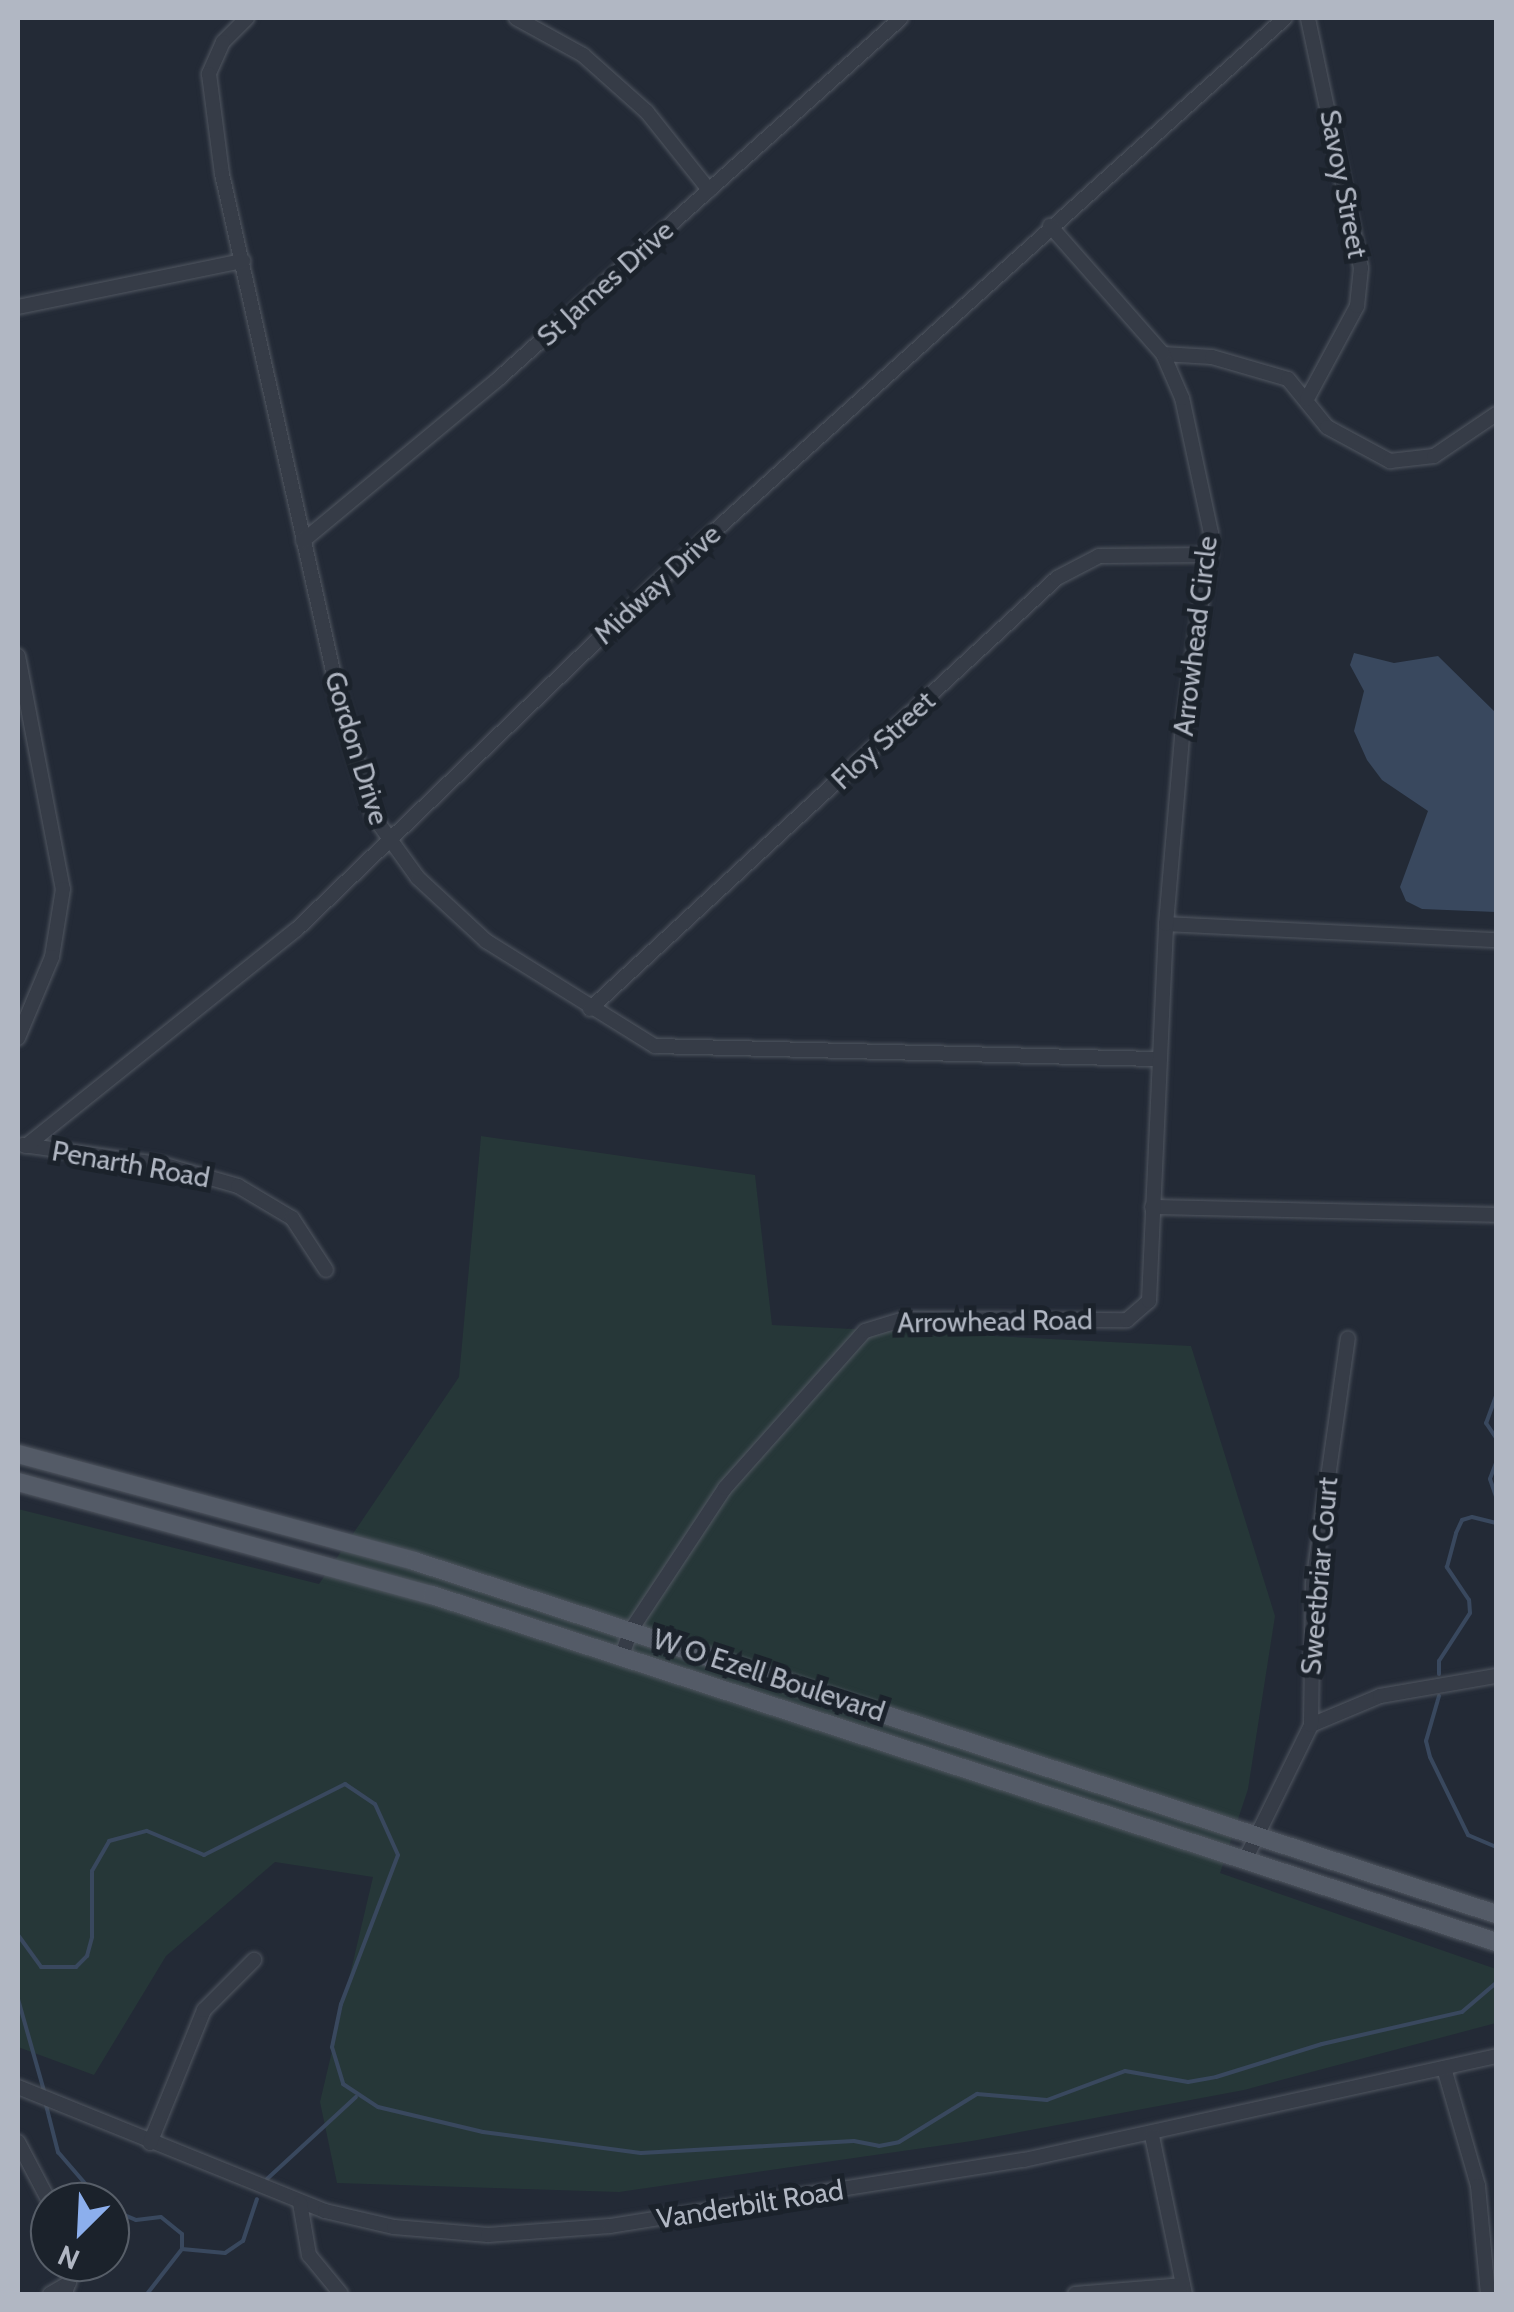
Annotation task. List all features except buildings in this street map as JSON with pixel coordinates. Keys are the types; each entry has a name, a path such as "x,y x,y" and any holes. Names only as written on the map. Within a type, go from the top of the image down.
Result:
{"main road":[{"name":"W O Ezell Boulevard","path":"18,1454 404,1558 1496,1914"},
{"name":"W O Ezell Boulevard","path":"18,1482 396,1584 1496,1942"},
{"path":"396,1584 404,1558"}],"street":[{"name":"Gordon Drive","path":"247,18 223,42 209,74 222,174 340,698 387,843 486,941 590,1009 668,1049 1156,1059"},
{"path":"516,18 583,55 647,112 710,190"},
{"name":"St James Drive","path":"303,540 710,190 901,18"},
{"name":"Midway Drive","path":"22,1145 229,988 387,843 659,581 1284,18"},
{"name":"Savoy Street","path":"1307,399 1357,306 1362,268 1308,18"},
{"name":"Arrowhead Circle","path":"1050,226 1163,354 1182,398 1209,516 1210,555 1182,737 1166,924"},
{"path":"18,308 243,260"},
{"path":"1163,354 1212,357 1288,380 1347,442 1402,462 1434,456 1496,414"},
{"name":"Floy Street","path":"590,1009 1057,578 1099,556 1210,555"},
{"path":"18,656 63,889 52,957 18,1038"},
{"path":"1166,924 1496,940"},
{"name":"Arrowhead Road","path":"622,1656 631,1630 745,1462 857,1337 904,1319 1134,1318 1149,1301 1156,1059 1166,924"},
{"name":"Penarth Road","path":"22,1145 165,1166 238,1186 292,1218 326,1270"},
{"path":"1152,1207 1496,1214"},
{"name":"Sweetbriar Court","path":"1245,1860 1252,1834 1311,1725 1313,1583 1348,1338"},
{"path":"1311,1725 1380,1696 1496,1676"},
{"path":"150,2143 204,2010 254,1960"},
{"name":"Vanderbilt Road","path":"19,2089 300,2203 394,2227 536,2234 751,2205 1152,2136 1496,2056"},
{"path":"1444,2068 1478,2186 1493,2277 1488,2294"},
{"path":"1075,2294 1184,2290 1152,2136"},
{"path":"18,2142 39,2182"},
{"path":"300,2203 309,2256 341,2294"},
{"path":"50,2294 67,2289"}],"shaded area":[{"path":"481,1136 755,1175 772,1325 1191,1346 1275,1616 1248,1789 1220,1873 1496,1969 1496,2023 1244,2090 972,2141 619,2192 337,2183 320,2102 373,1877 275,1862 166,1956 94,2075 18,2047 18,1509 319,1584 459,1377"}],"water":[{"path":"1354,653 1394,663 1438,656 1496,713 1496,912 1422,909 1406,901 1400,887 1428,811 1382,780 1367,760 1354,731 1364,691 1350,665"}],"waterway":[{"path":"1496,1066 1496,1074"},
{"path":"1496,1396 1486,1423 1496,1438"},
{"path":"1496,1463 1490,1479 1496,1496"},
{"path":"1439,1674 1439,1661 1470,1613 1469,1600 1447,1567 1456,1533 1462,1520 1472,1517 1496,1523"},
{"path":"1439,1696 1426,1741 1430,1757 1468,1835 1496,1847"},
{"path":"18,1935 41,1967 76,1967 87,1956 92,1937 92,1871 109,1841 147,1831 204,1855 345,1784 375,1804 398,1855 341,2004 332,2047 343,2084 378,2107 483,2132 641,2153 854,2141 879,2146 899,2142 977,2094 1047,2100 1125,2071 1188,2082 1216,2077 1322,2044 1462,2012 1496,1983"},
{"path":"18,1999 44,2091"},
{"path":"267,2179 356,2097"},
{"path":"46,2105 58,2152 84,2182"},
{"path":"182,2249 225,2253 243,2241 257,2199"},
{"path":"130,2217 161,2217 182,2234 182,2249 147,2294"}]}
